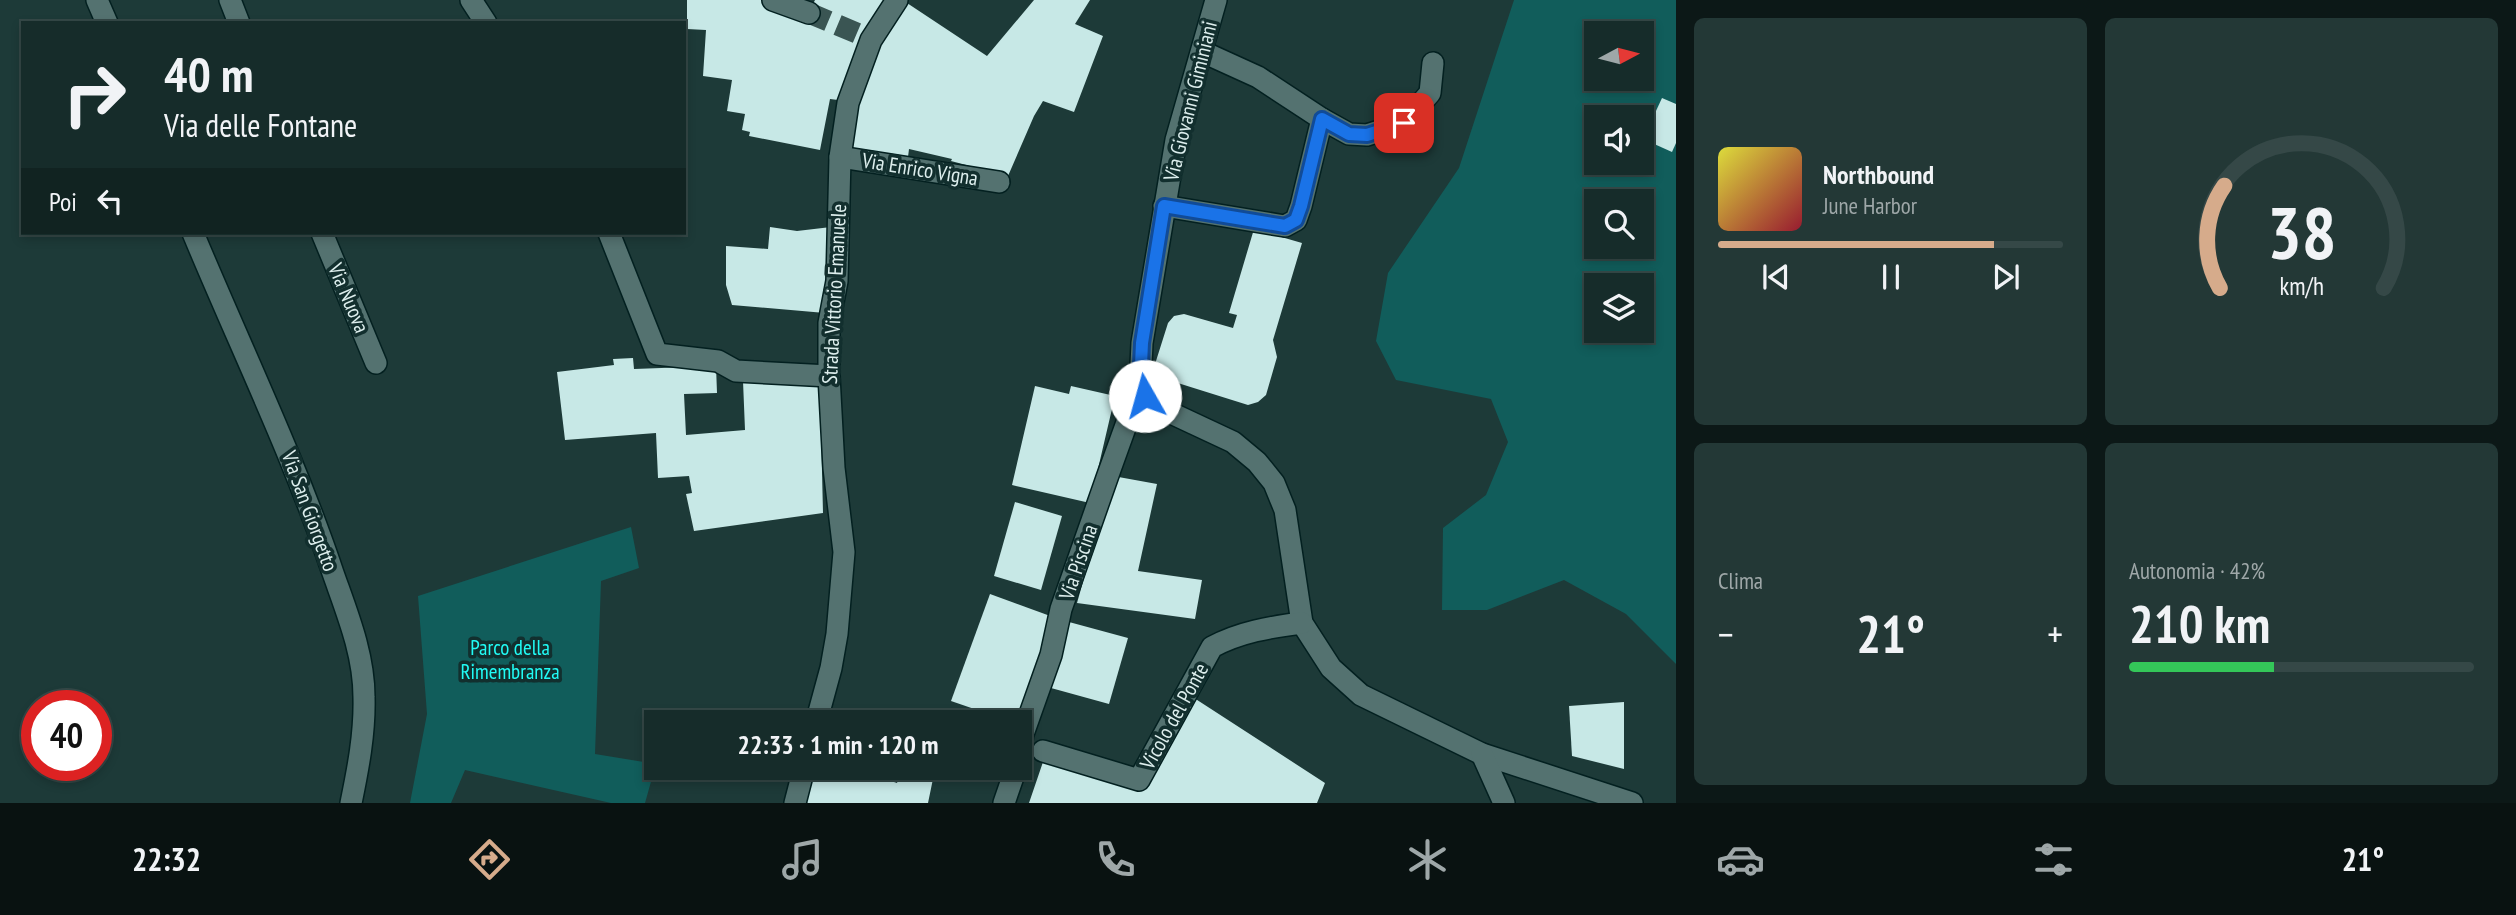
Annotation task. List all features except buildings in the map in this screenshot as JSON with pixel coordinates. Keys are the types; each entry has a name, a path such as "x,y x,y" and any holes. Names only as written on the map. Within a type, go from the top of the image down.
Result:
{"street":[{"path":"97,0 106,21"},
{"path":"230,0 238,21"},
{"path":"773,0 809,13"},
{"name":"Strada Vittorio Emanuele","path":"820,710 837,634 844,552 834,468 829,376 830,323 837,281 840,157 848,103 868,39 897,0"},
{"name":"Via Giovanni Giminiani","path":"1145,396 1141,365 1142,343 1164,206 1176,140 1216,0"},
{"path":"1203,52 1258,76 1349,134 1367,135 1404,123 1430,93 1433,63"},
{"path":"1164,206 1285,226 1296,220 1322,119"},
{"name":"Via Enrico Vigna","path":"840,157 999,182"},
{"name":"Via San Giorgetto","path":"194,235 279,429 323,542 357,645 364,696 359,764 351,803"},
{"name":"Via Nuova","path":"323,235 376,363"},
{"path":"611,235 657,354 718,361 736,371 829,376"},
{"path":"1145,396 1171,413 1233,442 1257,462 1274,483 1285,510 1302,623 1331,668 1362,695 1482,754 1632,803"},
{"name":"Via Piscina","path":"1032,712 1051,655 1061,609 1108,475 1130,414 1145,396"},
{"name":"Vicolo del Ponte","path":"1044,751 1139,780 1212,647 1230,637 1265,628 1302,623"},
{"path":"1482,754 1504,803"},
{"path":"794,803 801,780"},
{"path":"1004,803 1012,780"}],"green space":[{"path":"1514,0 1676,0 1676,664 1626,614 1564,580 1487,610 1442,610 1443,528 1486,495 1508,442 1491,399 1396,380 1376,341 1388,273 1459,168"},
{"name":"Parco della Rimembranza","path":"631,527 639,568 601,581 595,754 644,762 644,780 651,780 645,803 611,803 465,770 451,803 410,803 427,714 418,596"}],"tunnel":[{"path":"809,13 866,37"}],"route":[{"path":"1145,396 1141,365 1142,343 1164,206 1285,226 1296,220 1301,206 1322,119 1349,134 1367,135 1404,123"}]}
